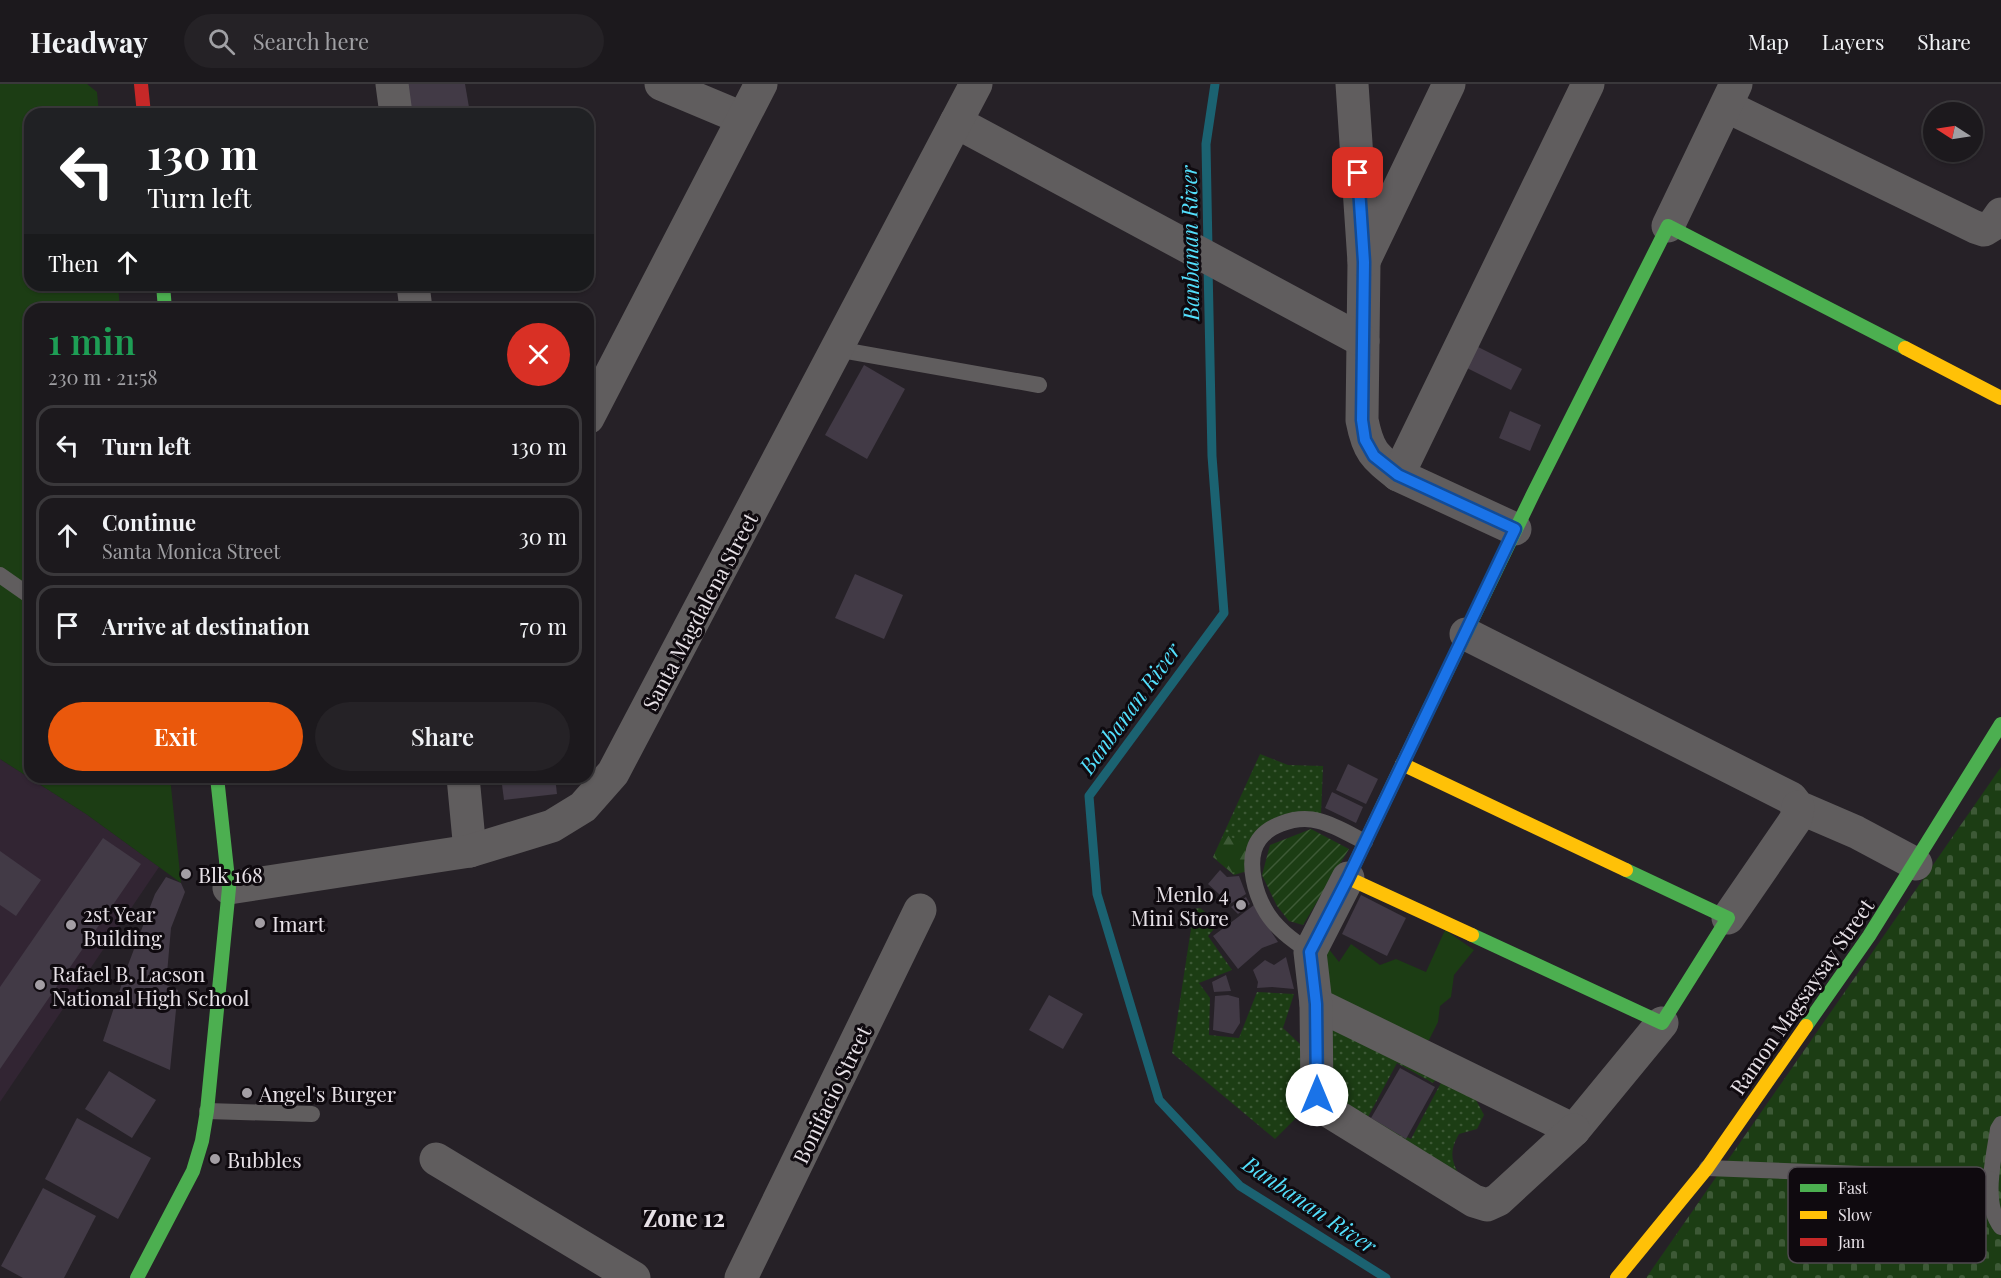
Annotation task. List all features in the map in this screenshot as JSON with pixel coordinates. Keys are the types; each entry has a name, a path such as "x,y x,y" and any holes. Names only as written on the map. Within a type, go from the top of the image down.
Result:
{"street":[{"path":"141,84 143,108"},
{"path":"393,84 395,108"},
{"path":"661,84 742,118"},
{"path":"594,406 760,84"},
{"name":"Santa Magdalena Street","path":"229,888 470,851 552,826 583,807 613,773 976,84"},
{"path":"1352,84 1364,262 1362,420 1365,440 1374,456 1398,475 1515,529"},
{"path":"1364,262 1449,84"},
{"path":"1398,475 1588,84"},
{"path":"1798,807 1796,819 1728,918 1662,1023 1574,1130 1497,1200 1487,1204 1474,1201 1322,1107 1317,1095 1316,1004 1310,952 1348,878 1515,529 1668,226 1731,95 1975,227 1984,230 1994,224 2001,214"},
{"path":"956,122 1363,341"},
{"path":"1668,226 2001,398"},
{"path":"1466,634 1791,798 1798,807 1856,832 1916,864"},
{"name":"Ramon Magsaysay Street","path":"1617,1278 1707,1168 1869,936 1916,864 2001,724"},
{"path":"1402,764 1728,918"},
{"path":"137,1278 193,1171 202,1141 207,1111 229,888 218,783"},
{"path":"464,783 470,851"},
{"path":"1348,878 1662,1023"},
{"name":"Bonifacio Street","path":"741,1278 920,910"},
{"path":"1316,1004 1574,1130"},
{"path":"436,1159 633,1278"}],"lane":[{"path":"836,349 1039,385"},
{"path":"0,575 24,592"},
{"path":"1310,952 1276,927 1263,907 1253,878 1254,849 1269,829 1295,819 1319,821 1365,842"},
{"path":"207,1111 312,1114"},
{"path":"2001,1124 1998,1129 1990,1179 1994,1218 2001,1227"},
{"path":"1707,1168 1788,1171"},
{"path":"1986,1179 1990,1179"}],"shaded area":[{"name":"Rafael B. Lacson National High School","path":"0,759 24,774 24,783 38,783 86,814 159,867 0,1102"}],"green space":[{"path":"0,84 87,84 97,92 98,108 24,108 24,291 118,291 120,303 24,303 24,774 0,759"},
{"path":"1260,754 1288,765 1323,766 1321,815 1264,825 1247,871 1234,875 1213,857"},
{"path":"2001,767 2001,1278 1646,1278"},
{"path":"38,783 171,783 181,883 86,814"},
{"path":"1311,829 1349,849 1303,925 1289,921 1277,906 1262,875 1270,845"},
{"path":"1227,835 1247,845 1244,868 1232,873 1213,857"},
{"path":"1200,908 1219,923 1208,936 1232,970 1199,983 1210,998 1209,1035 1239,1038 1257,992 1294,994 1283,1028 1301,1045 1302,1112 1275,1139 1172,1053 1194,909"},
{"path":"1445,930 1474,950 1454,975 1451,997 1440,1006 1438,1022 1429,1040 1411,1044 1320,1001 1328,948 1339,962 1351,944 1380,965 1396,959 1426,972"},
{"path":"1335,1021 1441,1073 1433,1083 1397,1063 1368,1117 1411,1139 1443,1079 1476,1100 1484,1115 1477,1129 1459,1134 1452,1152 1454,1163 1462,1180 1324,1104 1324,1036"}],"building":[{"path":"405,84 465,84 469,108 409,108"},
{"path":"1476,346 1522,369 1511,390 1465,367"},
{"path":"864,365 905,389 867,459 825,435"},
{"path":"1510,411 1541,425 1530,451 1499,438"},
{"path":"855,574 903,595 884,639 835,618"},
{"path":"1348,764 1378,779 1366,804 1336,790"},
{"path":"502,783 556,783 557,794 504,800"},
{"path":"1332,792 1363,807 1356,823 1325,808"},
{"name":"2st Year Building","path":"103,838 141,864 0,1069 0,987"},
{"path":"0,851 41,880 16,916 0,905"},
{"path":"1220,870 1227,877 1239,876 1246,894 1230,904 1208,884"},
{"path":"166,877 181,883 185,892 171,928 166,985 178,990 170,1070 103,1041 155,894"},
{"path":"1361,895 1406,918 1387,956 1342,934"},
{"name":"Menlo 4 Mini Store","path":"1246,897 1250,904 1238,914 1231,907"},
{"path":"1254,905 1278,942 1262,948 1238,969 1213,936"},
{"path":"1286,957 1294,989 1257,988 1258,982 1253,970 1265,960 1274,965"},
{"path":"1226,975 1231,991 1214,992 1212,982"},
{"path":"1049,995 1083,1014 1063,1049 1029,1030"},
{"path":"1228,995 1239,998 1240,1023 1233,1034 1213,1030 1215,996"},
{"path":"1400,1068 1435,1087 1406,1139 1371,1118"},
{"path":"109,1071 156,1100 132,1138 85,1109"},
{"path":"77,1118 151,1158 118,1219 45,1179"},
{"path":"43,1188 96,1216 64,1278 23,1278 1,1266"}],"waterway":[{"name":"Banbanan River","path":"1208,249 1206,144 1215,84"},
{"name":"Banbanan River","path":"1208,266 1212,456 1224,613 1089,796 1097,894 1159,1100 1240,1186 1386,1278"}],"traffic: fast":[{"path":"1423,721 1534,492 1668,226 1905,348"},
{"path":"164,291 164,303"},
{"path":"1806,1026 1869,936 2001,724"},
{"path":"137,1278 193,1171 202,1141 207,1111 229,888 218,783"},
{"path":"1472,935 1662,1023 1728,918 1626,870"}],"traffic: slow":[{"path":"1905,348 2001,398"},
{"path":"1423,721 1348,878 1472,935"},
{"path":"1402,764 1626,870"},
{"path":"1617,1278 1707,1168 1806,1026"}],"traffic: jam":[{"path":"141,84 143,108"}],"place":[{"name":"Blk 168","path":"186,874"},
{"name":"Menlo 4 Mini Store","path":"1241,905"},
{"name":"Imart","path":"260,923"},
{"name":"2st Year Building","path":"71,925"},
{"name":"Rafael B. Lacson National High School","path":"40,985"},
{"name":"Angel's Burger","path":"247,1093"},
{"name":"Bubbles","path":"215,1159"}],"district":[{"name":"Zone 12","path":"684,1217"}],"route":[{"path":"1317,1095 1316,1004 1310,952 1348,878 1515,529 1398,475 1374,456 1365,440 1362,420 1364,262 1358,173"}]}
